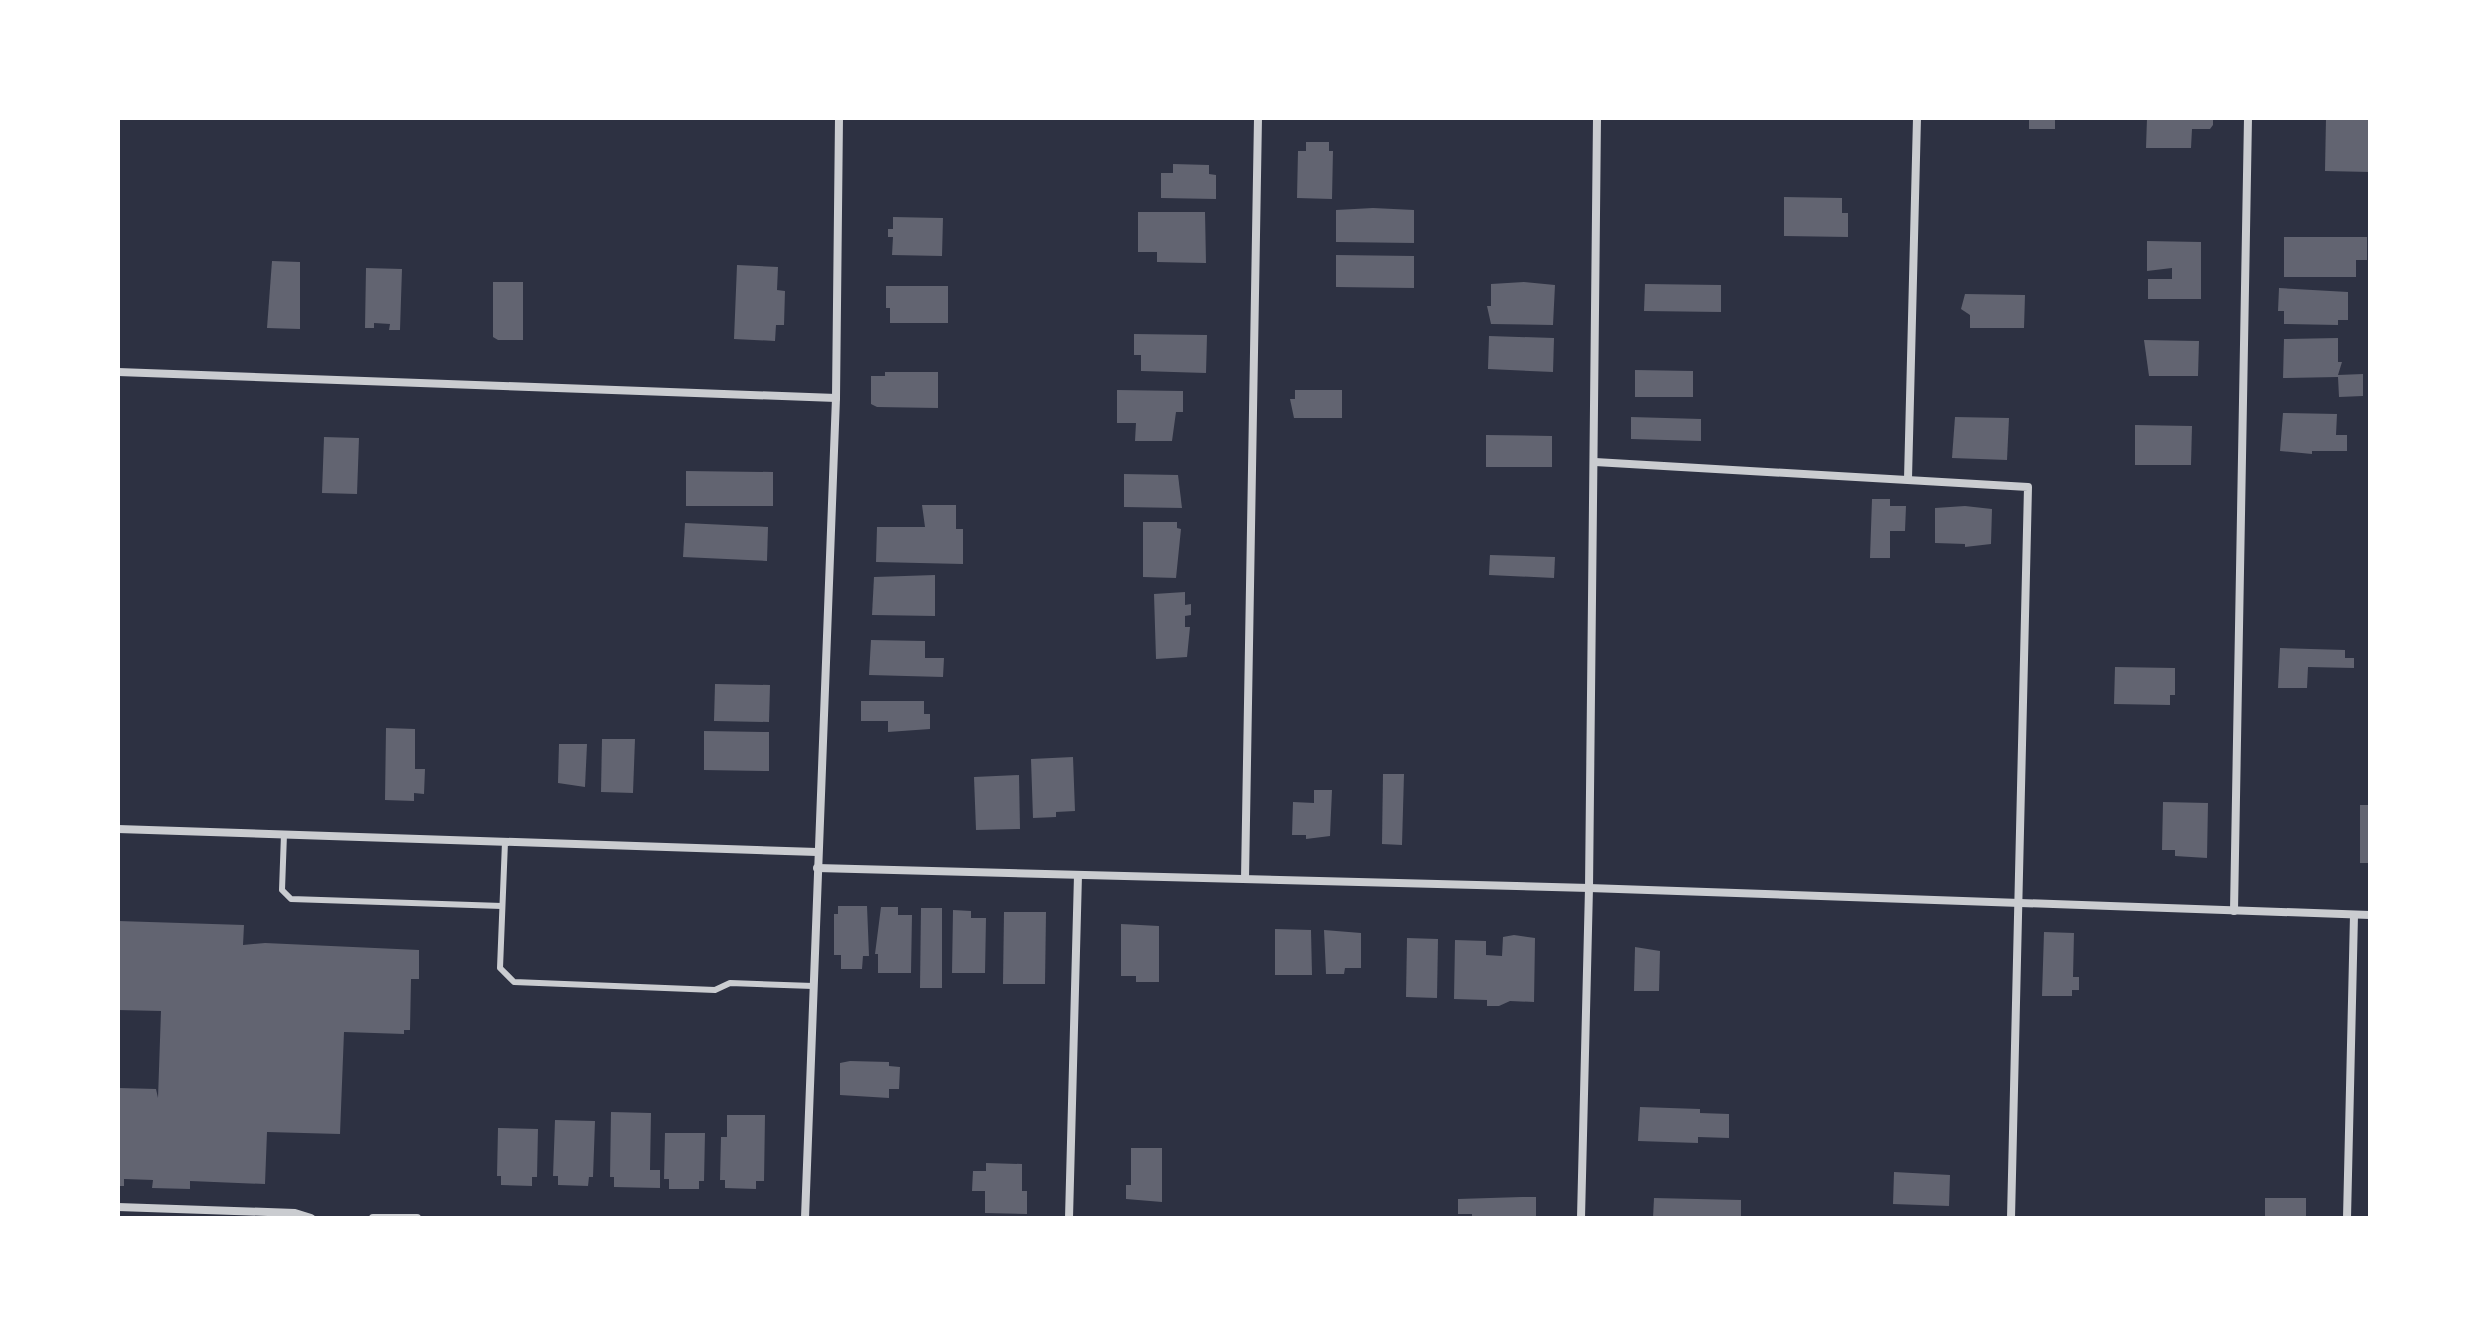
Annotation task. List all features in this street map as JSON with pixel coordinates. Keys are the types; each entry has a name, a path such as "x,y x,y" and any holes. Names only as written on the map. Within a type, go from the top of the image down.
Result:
{"street":[{"path":"805,1218 836,398 839,118"},
{"path":"1245,879 1258,118"},
{"path":"1581,1218 1589,888 1597,118"},
{"path":"1908,479 1917,118"},
{"path":"2234,911 2248,118"},
{"path":"118,372 836,398"},
{"path":"1595,462 2028,487 2011,1218"},
{"path":"118,829 817,852"},
{"path":"817,868 1589,888 2370,915"},
{"path":"1069,1218 1078,875"},
{"path":"2347,1218 2354,915"},
{"path":"118,1207 295,1213 311,1218"},
{"path":"373,1218 417,1218"}],"lane":[{"path":"284,834 282,890 291,899 502,906"},
{"path":"505,842 500,968 514,982 715,990 730,983 813,986"}],"building":[{"path":"2029,118 2055,118 2055,129 2029,129"},
{"path":"2147,118 2213,118 2213,125 2210,129 2192,129 2191,148 2146,148"},
{"path":"2326,118 2370,118 2370,172 2325,171"},
{"path":"1306,142 1329,142 1329,151 1333,151 1332,199 1297,198 1298,151 1306,151"},
{"path":"1173,164 1209,165 1209,174 1216,175 1216,199 1161,198 1161,173 1173,173"},
{"path":"1784,197 1842,198 1842,213 1848,213 1848,237 1784,236"},
{"path":"1336,210 1414,210 1414,243 1336,242"},
{"path":"1138,212 1205,212 1206,263 1157,262 1157,252 1138,252"},
{"path":"893,217 943,218 942,256 892,255 893,237 888,237 888,229 893,229"},
{"path":"2284,237 2367,237 2367,260 2356,260 2356,277 2284,277"},
{"path":"2147,241 2201,242 2201,299 2148,299 2148,279 2172,279 2172,268 2147,271"},
{"path":"1336,255 1414,256 1414,288 1336,287"},
{"path":"272,261 300,262 300,329 267,328"},
{"path":"737,265 778,267 777,290 785,291 784,325 776,325 775,341 734,339"},
{"path":"366,268 402,269 400,330 389,330 390,324 374,323 374,328 365,328"},
{"path":"493,282 523,282 523,340 498,340 493,337"},
{"path":"1524,282 1555,285 1553,325 1491,324 1487,306 1491,306 1491,284"},
{"path":"1645,284 1721,285 1721,312 1644,311"},
{"path":"886,286 948,286 948,323 890,323"},
{"path":"2279,288 2348,292 2348,320 2338,320 2338,325 2284,324 2284,311 2278,311"},
{"path":"1965,294 2025,295 2024,328 1970,328 1970,315 1961,309"},
{"path":"1134,334 1207,335 1206,373 1141,371 1141,355 1134,355"},
{"path":"1489,336 1554,338 1553,372 1488,369"},
{"path":"2338,338 2338,362 2342,362 2338,375 2363,374 2363,396 2339,397 2338,377 2283,378 2284,339"},
{"path":"2144,340 2199,341 2198,376 2149,376"},
{"path":"1635,370 1693,371 1693,397 1635,397"},
{"path":"885,372 938,372 938,408 877,407 871,404 871,376 885,376"},
{"path":"1117,390 1183,391 1183,412 1176,412 1172,441 1135,441 1136,423 1117,423"},
{"path":"1295,390 1342,390 1342,418 1294,418 1290,399 1295,399"},
{"path":"2283,413 2337,414 2336,435 2347,435 2347,451 2312,451 2312,454 2280,451"},
{"path":"1631,417 1701,419 1701,441 1631,439"},
{"path":"1955,417 2009,418 2007,460 1952,458"},
{"path":"2135,425 2192,426 2191,465 2135,465"},
{"path":"1486,435 1552,436 1552,467 1486,467"},
{"path":"324,437 359,438 357,494 322,493"},
{"path":"686,471 773,472 773,506 686,506"},
{"path":"1124,474 1178,475 1182,508 1124,507"},
{"path":"1872,499 1890,499 1890,506 1906,506 1905,531 1890,531 1890,558 1870,558"},
{"path":"922,505 956,505 956,529 963,529 963,564 876,562 877,527 925,527"},
{"path":"1965,506 1992,509 1991,544 1965,547 1965,544 1935,543 1935,508"},
{"path":"1143,522 1177,522 1177,528 1181,529 1176,578 1143,577"},
{"path":"685,523 768,527 767,561 683,557"},
{"path":"1490,555 1555,557 1554,578 1489,575"},
{"path":"935,575 935,616 872,615 874,577"},
{"path":"1185,592 1185,605 1191,604 1191,615 1185,616 1185,627 1190,627 1187,657 1156,659 1154,594"},
{"path":"871,640 925,641 925,658 944,658 943,677 869,675"},
{"path":"2280,648 2345,650 2345,658 2354,658 2354,668 2308,667 2307,688 2278,688"},
{"path":"2115,667 2175,668 2175,695 2170,695 2170,705 2114,704"},
{"path":"715,684 770,685 769,722 714,721"},
{"path":"861,701 924,701 924,714 930,714 930,729 888,732 888,721 861,721"},
{"path":"386,728 415,729 415,769 425,769 424,794 414,793 414,801 385,800"},
{"path":"704,731 769,732 769,771 704,770"},
{"path":"602,739 635,739 633,793 601,792"},
{"path":"559,744 587,744 585,787 558,783"},
{"path":"1073,757 1075,811 1056,812 1056,817 1033,818 1031,759"},
{"path":"1383,774 1404,774 1402,845 1382,844"},
{"path":"1019,775 1020,829 976,830 974,777"},
{"path":"1314,790 1332,790 1330,836 1306,839 1306,835 1292,835 1293,802 1314,803"},
{"path":"2163,802 2208,803 2207,858 2175,856 2175,850 2162,850"},
{"path":"2360,805 2370,805 2370,863 2360,863"},
{"path":"838,906 867,906 869,956 863,956 862,969 841,969 841,955 834,955 834,914 838,914"},
{"path":"881,907 898,907 898,915 912,915 911,973 878,973 878,954 875,954"},
{"path":"921,908 942,908 942,988 920,988"},
{"path":"953,910 971,911 971,918 986,918 985,973 952,973"},
{"path":"1004,912 1046,912 1045,984 1003,984"},
{"path":"118,921 244,925 243,945 265,943 419,950 419,979 411,979 410,1030 404,1030 404,1034 344,1032 340,1134 267,1132 265,1184 190,1181 190,1189 152,1188 153,1180 124,1179 124,1186 118,1186 118,1088 156,1089 158,1098 161,1011 118,1010"},
{"path":"1121,924 1159,926 1159,982 1136,982 1136,976 1121,976"},
{"path":"1275,929 1311,930 1312,975 1275,975"},
{"path":"1324,930 1361,933 1361,968 1345,968 1344,974 1326,974"},
{"path":"2044,932 2074,933 2073,977 2079,977 2079,990 2072,990 2072,996 2042,996"},
{"path":"1503,937 1535,938 1534,1002 1510,1001 1499,1006 1487,1006 1487,1000 1454,999 1455,940 1486,941 1486,955 1502,956"},
{"path":"1407,938 1438,939 1437,998 1406,997"},
{"path":"1635,947 1660,951 1659,991 1634,991"},
{"path":"889,1062 889,1066 900,1067 899,1089 889,1089 889,1098 840,1095 840,1063"},
{"path":"1640,1107 1700,1109 1700,1113 1729,1114 1729,1138 1698,1137 1698,1143 1638,1141"},
{"path":"611,1112 651,1113 650,1170 660,1170 660,1188 614,1187 614,1177 610,1177"},
{"path":"727,1115 765,1115 764,1181 756,1181 756,1189 725,1188 725,1180 720,1180 721,1137 727,1137"},
{"path":"555,1120 595,1121 593,1177 589,1177 588,1186 558,1185 558,1176 553,1176"},
{"path":"498,1128 538,1129 537,1177 532,1177 532,1186 501,1185 501,1176 497,1176"},
{"path":"665,1133 705,1133 704,1181 699,1181 699,1189 669,1189 669,1179 664,1179"},
{"path":"1131,1148 1162,1148 1162,1202 1126,1199 1126,1185 1131,1185"},
{"path":"986,1163 1022,1164 1022,1191 1027,1191 1027,1214 985,1213 985,1191 972,1191 973,1171 986,1171"},
{"path":"1894,1172 1950,1175 1949,1206 1893,1204"},
{"path":"1536,1197 1536,1218 1472,1218 1472,1214 1458,1214 1458,1199"},
{"path":"1654,1198 1741,1200 1741,1218 1653,1218"},
{"path":"2265,1198 2306,1198 2306,1218 2265,1218"}]}
